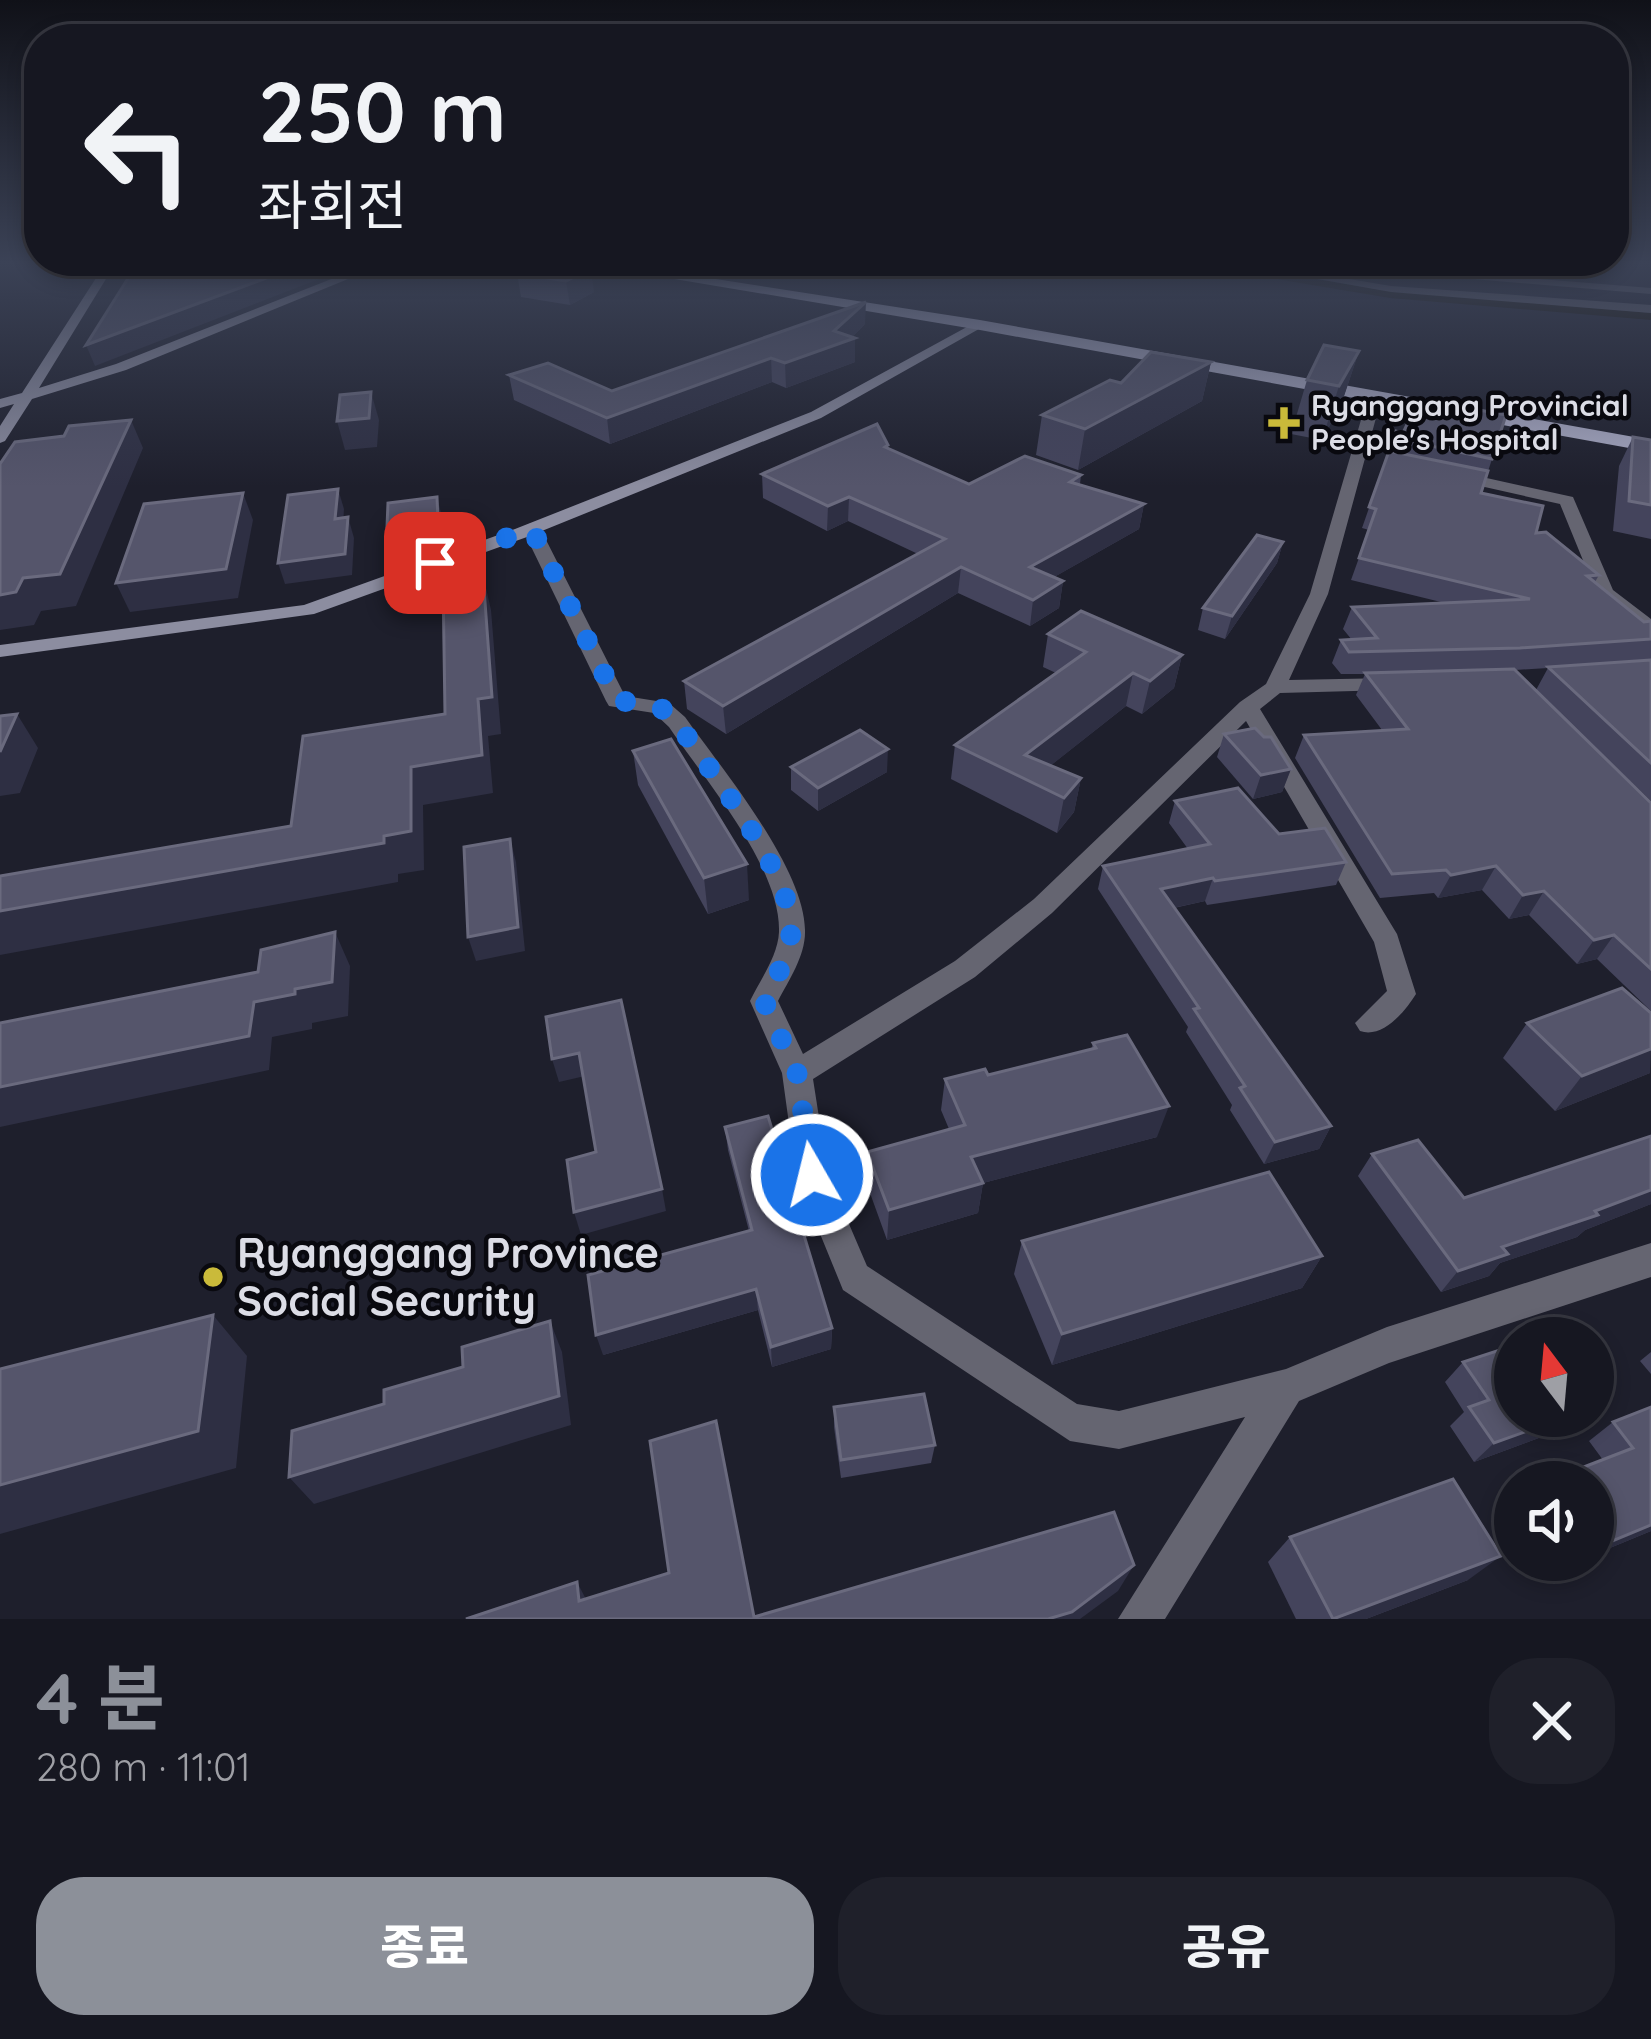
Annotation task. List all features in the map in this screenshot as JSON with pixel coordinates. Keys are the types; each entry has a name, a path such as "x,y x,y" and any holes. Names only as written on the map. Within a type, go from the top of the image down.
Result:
{"main road":[{"path":"0,438 64,337"},
{"path":"0,404 122,367 198,337"},
{"path":"0,651 307,610 532,529 816,415 959,337"},
{"path":"1044,337 1651,446"}],"street":[{"path":"797,1073 981,956 1043,906 1248,707 1275,687 1373,460 1375,396"},
{"path":"1431,472 1568,501 1605,592 1651,629"},
{"path":"532,529 617,700 661,708 677,722 778,874 789,905 792,935 764,1001 797,1073 812,1175 855,1278 1070,1422 1118,1430 1286,1388 1387,1345 1651,1260"},
{"path":"1275,687 1416,683"},
{"path":"1248,707 1387,941 1402,994 1370,1023"},
{"path":"1139,1619 1286,1388"}],"building":[{"path":"767,337 855,338 785,363 771,358 607,418 509,375 548,363 612,391"},
{"path":"1324,345 1359,351 1339,386 1307,380"},
{"path":"1151,352 1211,362 1085,429 1042,415 1110,380 1121,383"},
{"path":"371,392 369,418 337,421 340,395"},
{"path":"1419,399 1506,415 1492,459 1393,438 1396,431 1403,433"},
{"path":"131,420 60,574 23,578 16,592 0,595 0,464 15,442 64,436 69,426"},
{"path":"877,424 885,447 969,484 1025,456 1081,475 1070,482 1144,504 1030,567 1063,581 1033,600 961,567 723,706 684,681 945,539 849,497 828,506 762,474"},
{"path":"1633,437 1651,440 1651,505 1629,501"},
{"path":"1389,451 1488,471 1481,493 1543,506 1536,533 1546,532 1599,575 1587,576 1644,622 1651,621 1651,639 1349,652 1341,640 1377,638 1352,607 1530,599 1359,558 1376,509 1369,507"},
{"path":"338,489 335,519 348,517 345,554 278,563 288,495"},
{"path":"243,493 226,569 116,583 144,504"},
{"path":"437,497 438,521 387,527 388,503"},
{"path":"1257,535 1283,542 1232,616 1203,608"},
{"path":"483,575 492,697 478,699 482,755 411,767 411,831 384,836 384,843 0,911 0,876 291,826 303,736 445,714 443,580"},
{"path":"1081,611 1182,655 1150,681 1133,673 1025,755 1081,778 1064,798 955,745 1086,652 1048,634"},
{"path":"1651,660 1651,763 1548,667"},
{"path":"1514,669 1651,803 1651,969 1614,935 1594,940 1544,891 1523,895 1496,866 1451,875 1446,870 1392,874 1304,735 1408,729 1365,673"},
{"path":"17,714 0,752 0,716"},
{"path":"1255,728 1271,737 1291,769 1261,775 1224,734"},
{"path":"860,730 888,749 818,788 791,767"},
{"path":"671,739 747,864 704,878 633,751"},
{"path":"1238,788 1279,834 1325,828 1346,862 1161,889 1331,1126 1275,1142 1194,1009 1199,1008 1103,866 1210,844 1175,801"},
{"path":"510,839 518,927 468,937 464,847"},
{"path":"335,932 332,982 254,1002 249,1036 0,1087 0,1023 258,972 261,950"},
{"path":"1622,988 1651,1013 1651,1049 1582,1076 1527,1023"},
{"path":"621,1000 662,1189 574,1212 567,1160 596,1152 579,1053 552,1059 546,1017"},
{"path":"1127,1035 1169,1106 971,1157 983,1183 889,1210 867,1152 965,1125 945,1079 985,1069 988,1075 1096,1048 1093,1043"},
{"path":"768,1116 832,1328 771,1347 756,1289 596,1335 588,1275 752,1230 725,1127"},
{"path":"1651,1136 1651,1190 1595,1211 1598,1215 1502,1247 1508,1254 1458,1271 1372,1154 1418,1140 1464,1198"},
{"path":"1269,1172 1322,1256 1062,1334 1022,1241"},
{"path":"213,1315 198,1431 0,1485 0,1369"},
{"path":"550,1321 559,1396 289,1477 292,1431 384,1404 384,1390 463,1367 462,1347"},
{"path":"1494,1352 1494,1437 1511,1437 1494,1443 1469,1407 1489,1400 1463,1362"},
{"path":"924,1394 935,1445 841,1460 834,1407"},
{"path":"1651,1407 1651,1525 1614,1540 1614,1461 1599,1461 1633,1448 1614,1422"},
{"path":"716,1421 754,1617 1114,1512 1134,1565 1072,1612 1048,1619 466,1619 577,1582 579,1601 669,1573 650,1441"},
{"path":"1453,1479 1494,1545 1494,1559 1333,1619 1290,1537"}],"place":[{"name":"Ryanggang Provincial People's Hospital","path":"1284,423"},
{"name":"Ryanggang Province Social Security","path":"213,1277"}],"route":[{"path":"435,563 532,529 617,700 661,708 677,722 778,874 789,905 792,935 764,1001 797,1073 812,1175"}]}
